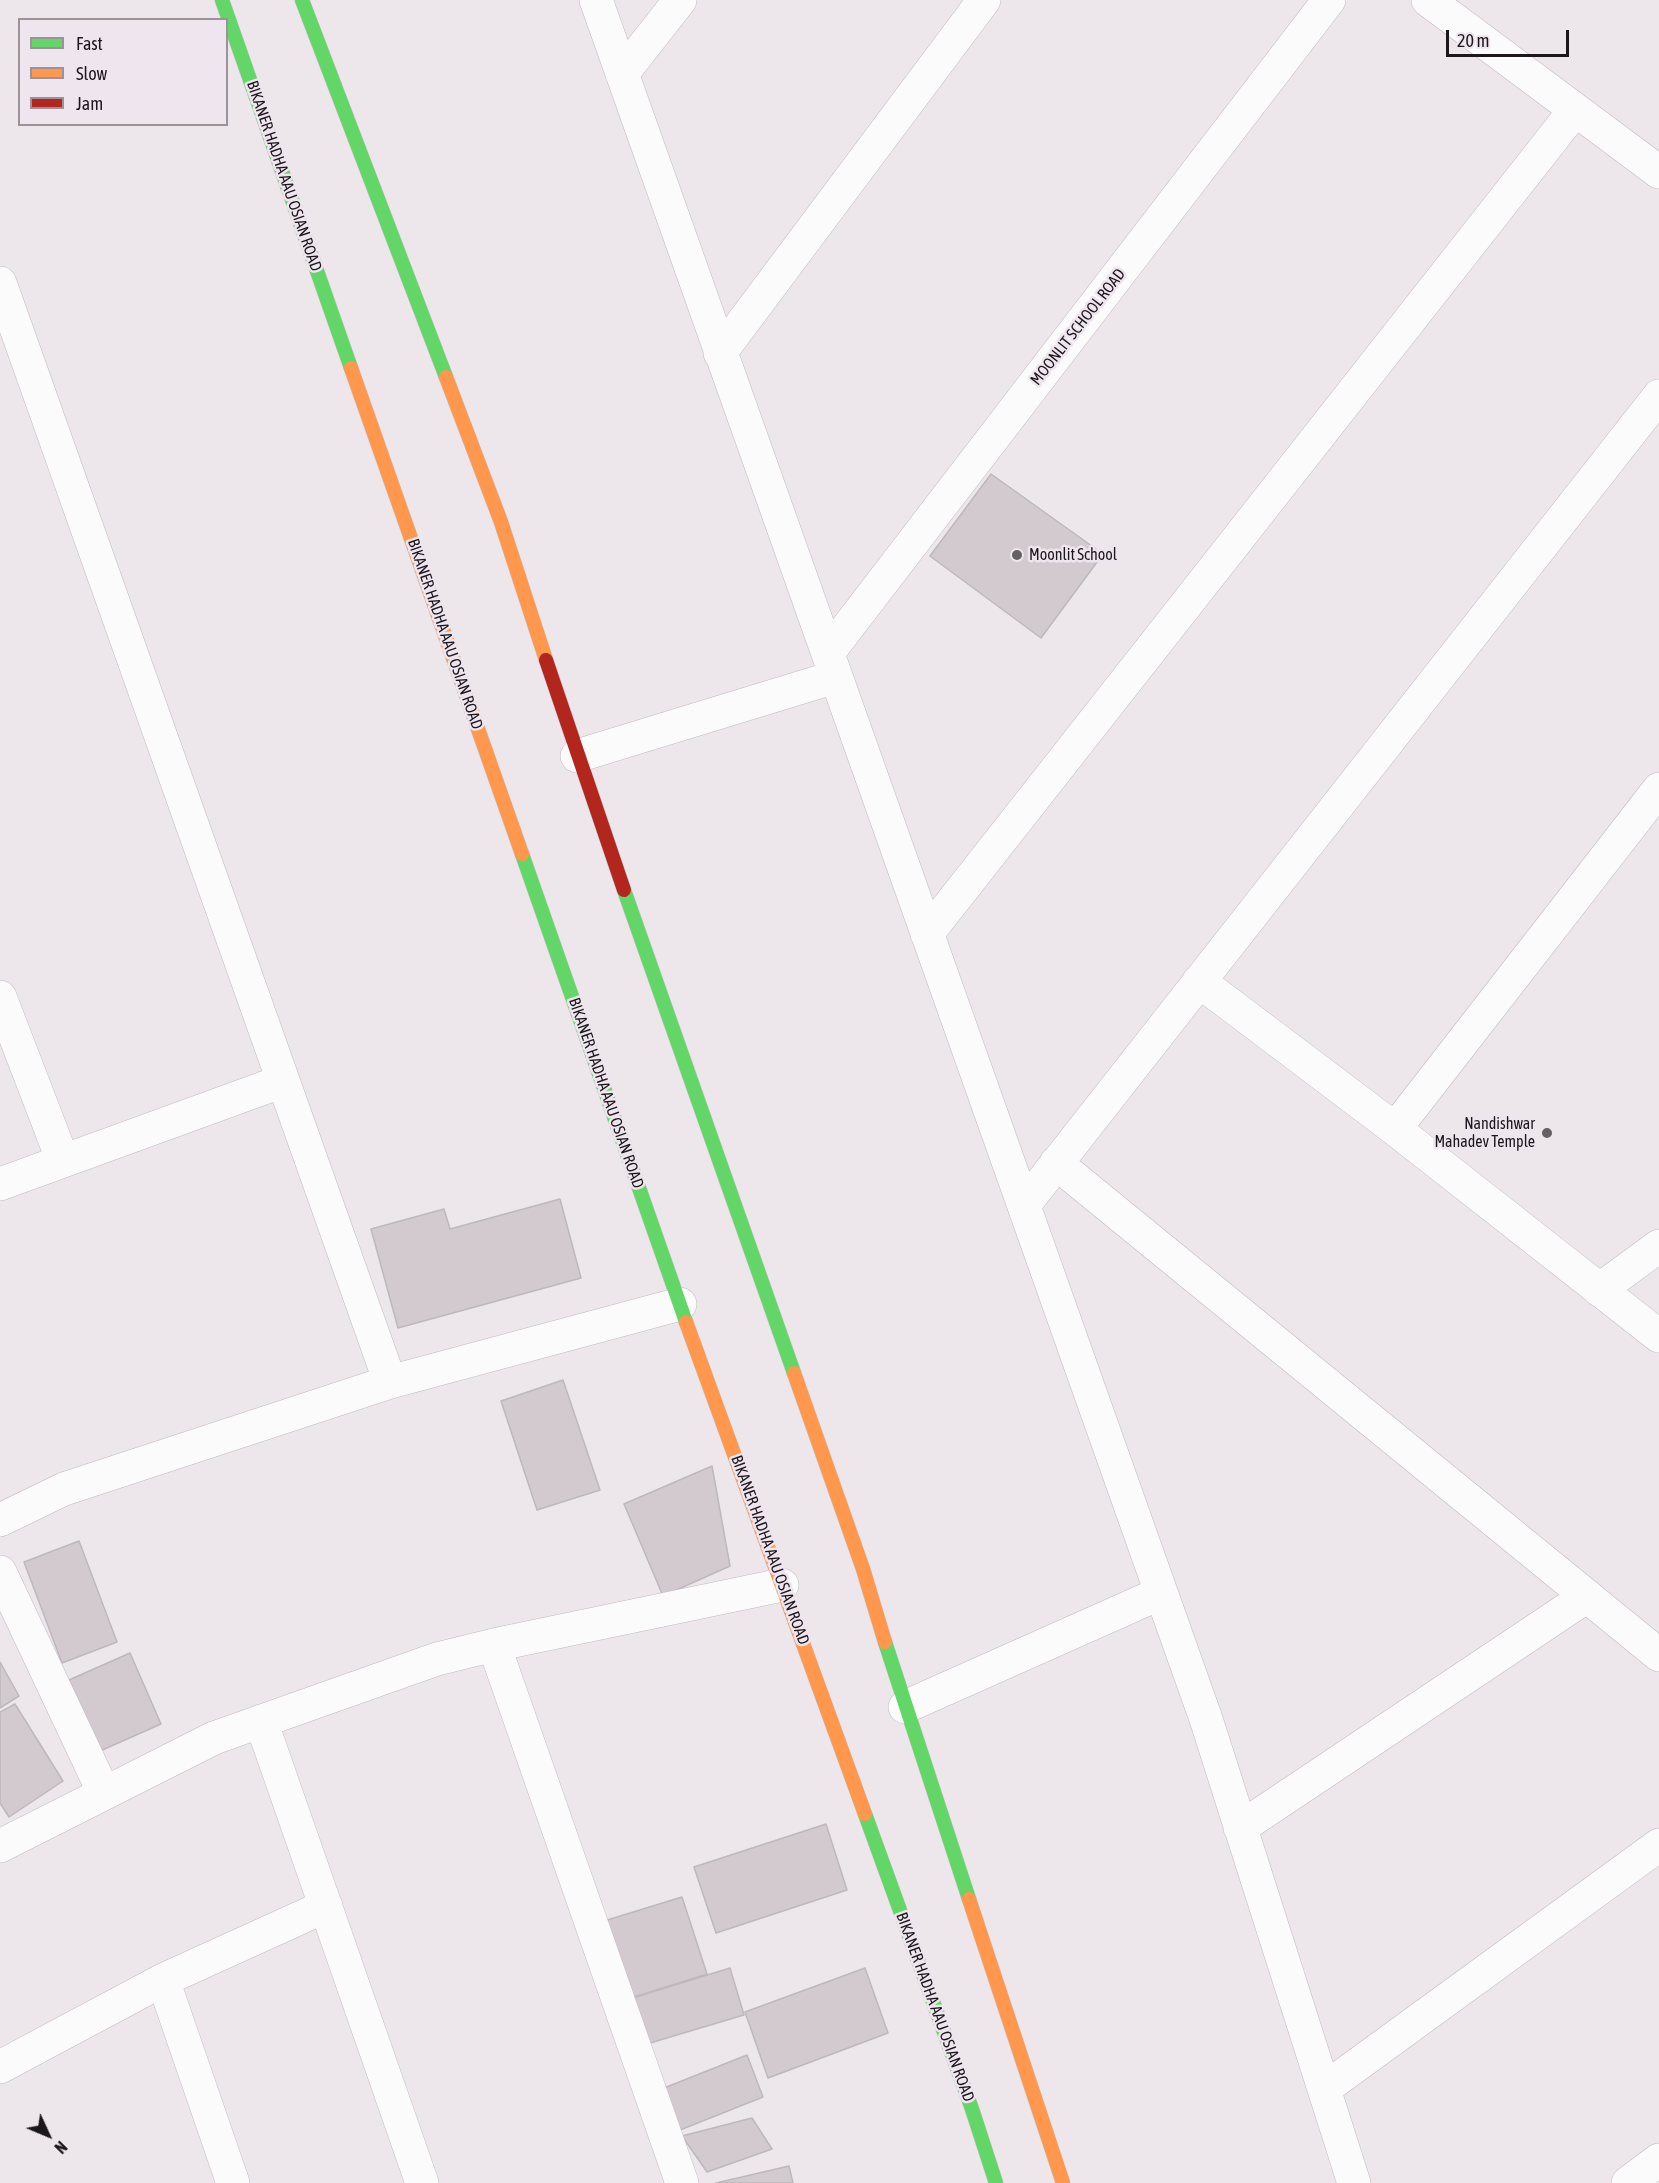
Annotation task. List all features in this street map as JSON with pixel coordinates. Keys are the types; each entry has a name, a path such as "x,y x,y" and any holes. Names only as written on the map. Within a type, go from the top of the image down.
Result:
{"main road":[{"name":"BIKANER HADHA AAU OSIAN ROAD","path":"222,0 680,1304 972,2109 996,2183"},
{"path":"302,0 501,522 577,756 863,1569 905,1707 1063,2183"}],"street":[{"path":"596,0 1206,1719 1354,2183"},
{"path":"622,74 680,0"},
{"path":"720,353 984,0"},
{"name":"MOONLIT SCHOOL ROAD","path":"831,665 1329,0"},
{"path":"1428,0 1659,172"},
{"path":"927,934 1575,110"},
{"path":"0,283 390,1383"},
{"path":"1024,1205 1659,396"},
{"path":"577,756 831,665"},
{"path":"1395,1129 1659,789"},
{"path":"1199,981 1395,1129 1659,1336"},
{"path":"0,999 63,1161"},
{"path":"0,1184 283,1081"},
{"path":"1056,1163 1659,1655"},
{"path":"1599,1290 1659,1246"},
{"path":"0,1520 64,1489 390,1383 680,1304"},
{"path":"0,1572 104,1793"},
{"path":"0,1846 214,1738 437,1659 782,1585"},
{"path":"905,1707 1161,1593"},
{"path":"1240,1828 1587,1596"},
{"path":"494,1645 682,2183"},
{"path":"261,1721 422,2183"},
{"path":"1324,2089 1659,1845"},
{"path":"0,2067 163,1980 326,1906"},
{"path":"163,1980 233,2183"},
{"path":"1628,2183 1659,2160"}],"building":[{"name":"Moonlit School","path":"991,474 1103,554 1041,638 930,556"},
{"path":"560,1199 581,1278 398,1328 371,1229 444,1209 450,1229"},
{"path":"563,1380 600,1490 537,1510 501,1401"},
{"path":"712,1466 730,1566 663,1596 624,1504"},
{"path":"79,1541 117,1642 62,1663 24,1562"},
{"path":"130,1653 161,1724 100,1751 69,1680"},
{"path":"0,1662 19,1696 0,1708"},
{"path":"15,1704 63,1781 9,1817 0,1803 0,1712"},
{"path":"826,1824 847,1890 716,1933 694,1867"},
{"path":"682,1897 707,1974 628,1999 604,1921"},
{"path":"730,1968 744,2015 640,2046 626,2000"},
{"path":"865,1968 888,2033 768,2078 745,2012"},
{"path":"747,2055 763,2097 675,2132 659,2090"},
{"path":"752,2118 772,2149 707,2172 682,2136"},
{"path":"789,2166 793,2183 716,2183"}],"traffic: fast":[{"path":"222,0 351,368"},
{"path":"302,0 446,377"},
{"path":"522,854 686,1322"},
{"path":"624,890 794,1373"},
{"path":"885,1642 969,1899"},
{"path":"865,1814 972,2109 996,2183"}],"traffic: slow":[{"path":"351,368 522,854"},
{"path":"446,377 501,522 546,660"},
{"path":"686,1322 865,1814"},
{"path":"794,1373 863,1569 885,1642"},
{"path":"969,1899 1063,2183"}],"traffic: jam":[{"path":"546,660 624,890"}],"place":[{"name":"Moonlit School","path":"1017,555"},
{"name":"Nandishwar Mahadev Temple","path":"1547,1133"}]}
